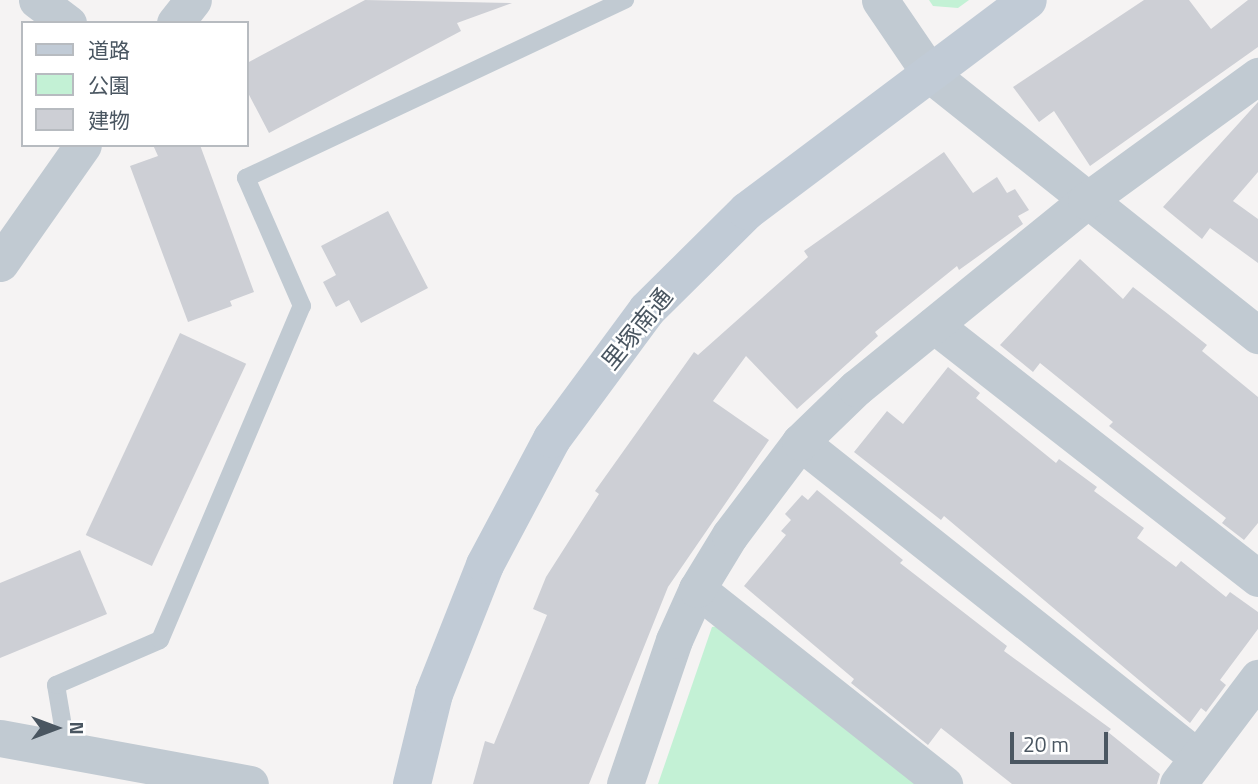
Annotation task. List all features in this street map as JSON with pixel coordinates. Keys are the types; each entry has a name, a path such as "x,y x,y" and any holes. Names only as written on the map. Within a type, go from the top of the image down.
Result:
{"street":[{"path":"37,0 65,21"},
{"path":"177,21 193,0"},
{"path":"880,0 930,75 1258,335"},
{"name":"里塚南通","path":"412,784 434,694 485,565 552,439 647,310 747,211 1028,0"},
{"path":"625,784 674,640 697,589 730,535 800,443 856,388 1086,201 1253,87"},
{"path":"0,263 82,147"},
{"path":"934,325 1258,578"},
{"path":"800,443 1187,770 1258,678"},
{"path":"697,589 944,784"},
{"path":"0,738 240,783"}],"lane":[{"path":"67,750 56,685 160,640 302,306 246,178 625,0"}],"green space":[{"path":"929,0 969,0 958,8 933,6"},
{"path":"725,625 928,784 658,784 712,627"}],"building":[{"path":"365,0 512,3 457,23 461,31 269,133 248,93 248,62"},
{"path":"1144,0 1189,0 1211,29 1248,0 1258,0 1258,47 1090,166 1054,111 1039,122 1013,87"},
{"path":"1258,102 1258,172 1233,201 1258,219 1258,263 1210,228 1202,239 1163,207"},
{"path":"154,147 201,147 254,292 230,301 232,306 188,322 130,166 158,156"},
{"path":"944,152 973,193 997,177 1007,193 1015,189 1029,210 1018,216 1023,224 959,270 957,266 875,332 878,336 797,409 746,356 713,401 769,440 668,587 589,784 473,784 485,741 494,744 547,615 533,609 546,577 599,494 595,491 694,352 698,355 808,257 804,251"},
{"path":"388,211 428,288 361,323 349,300 336,307 323,282 336,275 321,246"},
{"path":"1080,259 1123,299 1133,287 1168,314 1207,345 1202,351 1258,397 1258,523 1244,540 1222,523 1226,518 1109,426 1113,422 1040,363 1033,372 1000,345"},
{"path":"180,333 246,364 152,566 86,535"},
{"path":"948,367 980,393 976,398 1056,463 1059,459 1097,487 1094,491 1144,528 1137,538 1176,567 1181,561 1226,597 1230,592 1258,612 1258,629 1220,680 1226,685 1206,712 1201,708 1190,723 944,516 941,520 854,452 887,411 903,424"},
{"path":"817,490 903,560 900,563 1007,646 1004,651 1111,729 1108,732 1160,774 1157,784 1012,784 941,728 928,745 851,683 854,679 744,586 786,535 781,531 791,520 785,514 802,495 808,500"},
{"path":"80,550 107,614 0,658 0,583"}]}
